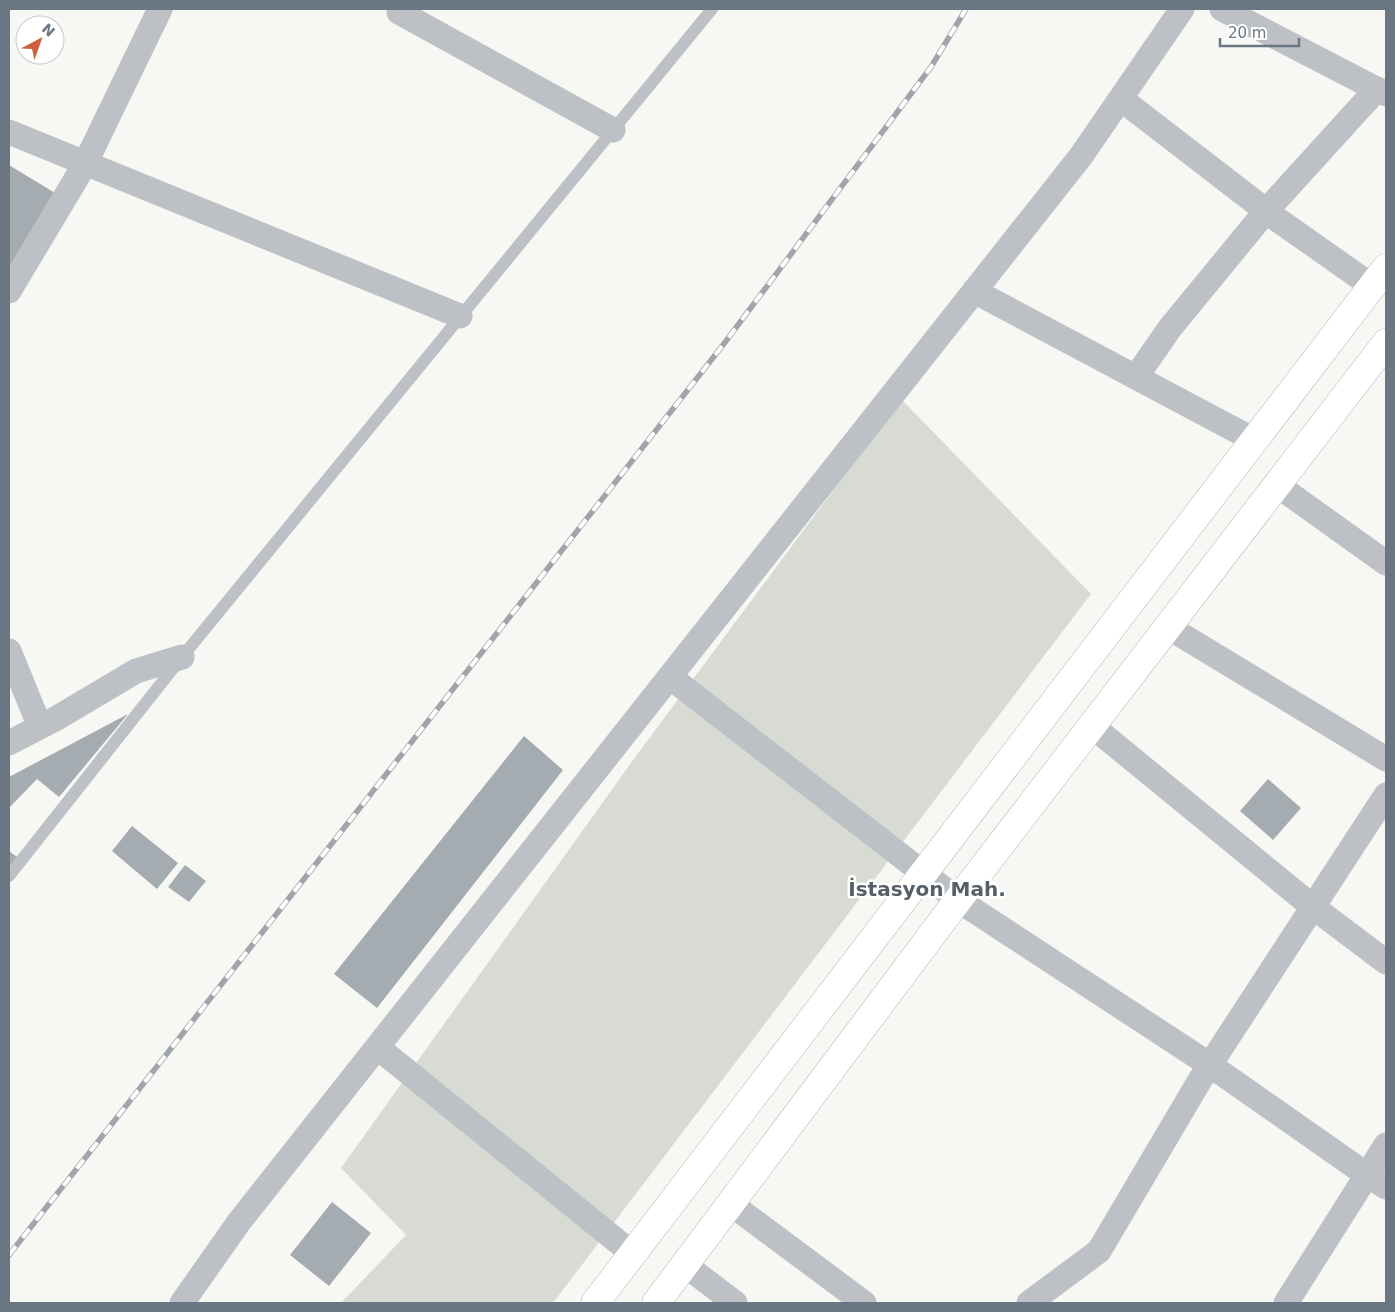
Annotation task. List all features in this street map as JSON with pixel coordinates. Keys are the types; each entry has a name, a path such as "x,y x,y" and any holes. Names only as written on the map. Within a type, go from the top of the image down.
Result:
{"main road":[{"path":"595,1303 1379,277"},
{"path":"656,1303 958,900 1386,343"}],"street":[{"path":"9,291 85,164 160,9"},
{"path":"182,1303 239,1222 1081,156 1182,9"},
{"path":"1136,377 1170,328 1266,211 1382,92 1222,9"},
{"path":"399,12 613,130"},
{"path":"1120,98 1266,211 1379,277"},
{"path":"9,132 460,316"},
{"path":"974,291 1254,440"},
{"path":"1277,485 1386,563"},
{"path":"1168,627 1386,759"},
{"path":"9,651 40,727"},
{"path":"9,743 136,671 182,657"},
{"path":"670,677 958,900 1210,1065 1377,1181"},
{"path":"1092,726 1313,907 1386,962"},
{"path":"1029,1303 1099,1251 1210,1065 1386,795"},
{"path":"377,1047 633,1254"},
{"path":"1286,1303 1377,1181 1386,1146"},
{"path":"731,1204 864,1303"},
{"path":"685,1265 735,1303"}],"lane":[{"path":"9,876 182,657 712,9"}],"shaded area":[{"path":"901,399 1091,594 553,1303 341,1303 406,1235 341,1168 636,756"}],"building":[{"path":"9,165 60,196 9,275"},
{"path":"128,714 59,797 37,779 9,808 9,777"},
{"path":"524,736 563,770 377,1008 334,974"},
{"path":"1268,779 1301,808 1273,840 1240,811"},
{"path":"132,826 178,863 157,889 112,851"},
{"path":"9,851 17,857 9,867"},
{"path":"185,865 206,881 189,902 168,887"},
{"path":"332,1202 371,1233 329,1286 290,1255"}],"railway":[{"path":"9,1255 723,345 931,67 966,9"}],"district":[{"name":"İstasyon Mah.","path":"927,889"}]}
